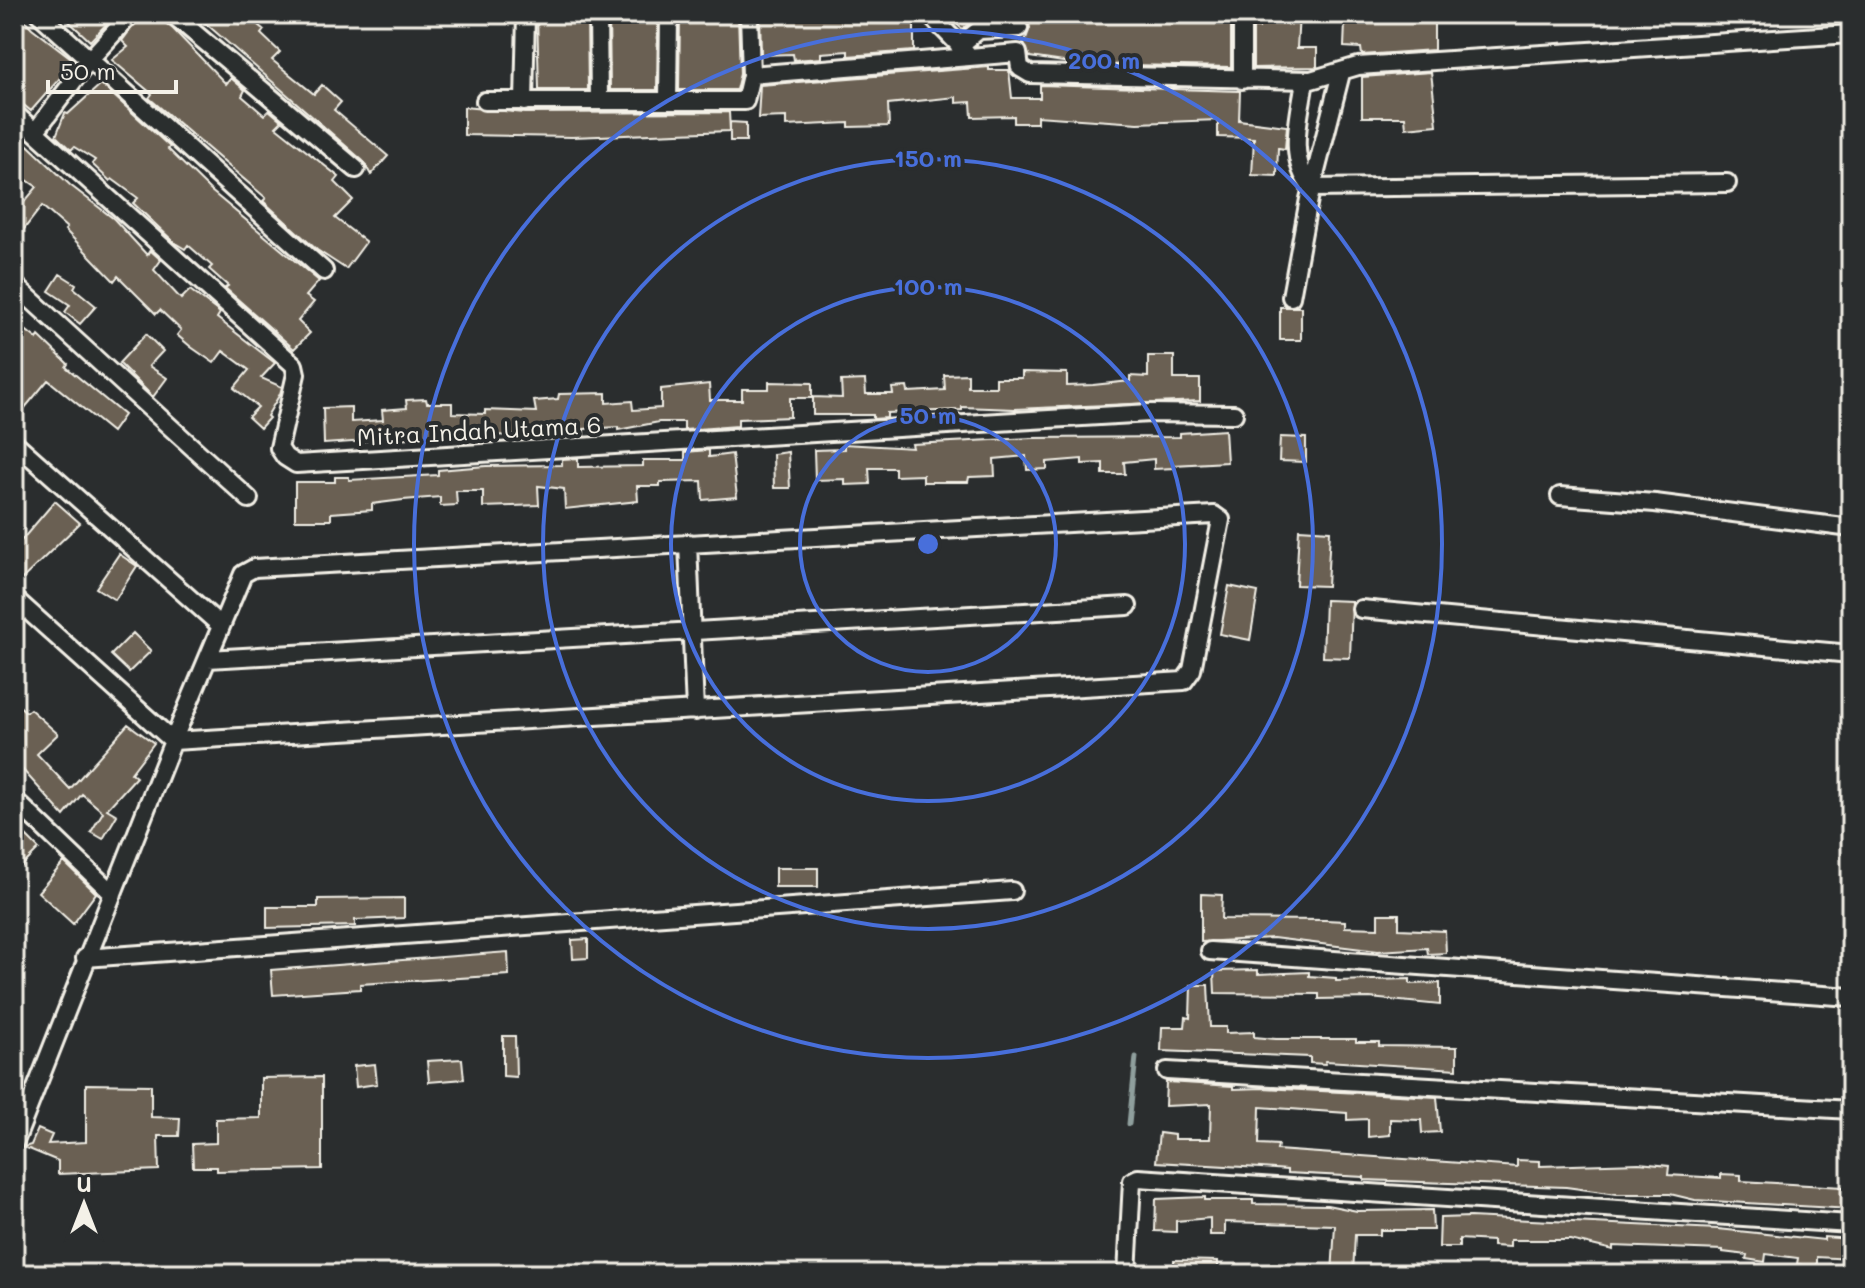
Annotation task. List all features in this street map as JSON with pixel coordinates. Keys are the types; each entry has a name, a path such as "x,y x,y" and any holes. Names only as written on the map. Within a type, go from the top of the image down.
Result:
{"street":[{"path":"39,14 324,271"},
{"path":"35,132 90,59 131,14"},
{"path":"172,14 356,169"},
{"path":"524,102 526,14"},
{"path":"598,14 599,100"},
{"path":"668,101 669,14"},
{"path":"485,101 745,101 751,75 749,14"},
{"path":"929,14 964,51"},
{"path":"1242,14 1242,80"},
{"path":"964,51 979,30 1019,21 1020,68 1030,74 1305,80 1341,73 1358,66 1851,34"},
{"path":"751,75 964,51 1018,53"},
{"path":"1291,297 1310,185 1341,73"},
{"path":"1305,80 1298,133 1298,168 1310,185"},
{"name":"Mitra Indah Utama 6","path":"14,113 294,365 296,374 279,448 285,457 296,464 1150,413 1234,414"},
{"path":"1310,185 1727,183"},
{"path":"14,284 249,499"},
{"path":"14,442 221,626"},
{"path":"1560,496 1655,503 1851,528"},
{"path":"14,598 173,741 1184,681 1192,670 1221,520 1214,515 254,568 243,574 173,741 14,1144"},
{"path":"688,543 695,711"},
{"path":"208,659 1128,606"},
{"path":"1361,609 1851,654"},
{"path":"14,799 113,894"},
{"path":"85,958 1012,891"},
{"path":"1210,951 1851,997"},
{"path":"1167,1071 1851,1110"},
{"path":"1127,1274 1134,1179 1851,1224"}],"building":[{"path":"14,14 19,14 75,61 31,111 14,97"},
{"path":"61,14 116,14 90,41"},
{"path":"142,14 154,14 173,29 226,84 231,78 245,90 242,96 264,115 269,110 282,121 276,127 339,177 335,182 353,200 335,218 366,242 346,269 317,250 263,201 266,198 149,98 152,94 112,60 128,47 122,41"},
{"path":"189,14 229,14 239,24 246,15 264,30 261,34 280,52 272,60 314,94 322,85 341,102 334,110 388,156 371,175 363,161 203,21 201,24"},
{"path":"537,14 587,14 588,90 539,90"},
{"path":"609,14 658,14 657,90 610,90"},
{"path":"680,14 738,14 740,74 736,90 679,90"},
{"path":"760,14 914,15 914,51 848,56 848,51 821,53 821,58 794,60 793,54 761,55"},
{"path":"946,14 981,14 962,29"},
{"path":"1027,14 1231,14 1231,67 1077,64 1030,57 1024,44 1030,28"},
{"path":"1260,14 1299,14 1297,48 1317,48 1317,67 1253,68 1253,28 1259,28"},
{"path":"1418,14 1434,14 1434,50 1362,55 1361,48 1344,47 1345,23 1401,22 1418,19"},
{"path":"989,67 989,70 1009,70 1012,98 1040,98 1040,85 1240,91 1239,120 1287,126 1285,149 1278,148 1277,176 1252,175 1254,138 1218,137 1218,120 1138,123 1037,116 1037,123 1014,123 1014,116 972,117 971,102 956,103 956,97 888,104 889,126 849,127 849,123 786,126 786,117 758,118 760,85"},
{"path":"1431,72 1437,125 1406,128 1405,117 1362,117 1362,77"},
{"path":"101,84 170,147 168,149 210,190 319,281 306,296 314,302 298,321 310,333 294,349 225,288 228,286 209,269 212,266 188,245 185,249 175,243 133,203 138,198 112,179 110,181 92,164 95,160 74,147 71,150 56,136 65,113 68,114"},
{"path":"464,107 525,113 729,112 730,131 572,137 464,135"},
{"path":"730,122 746,123 746,141 730,141"},
{"path":"14,132 70,185 114,219 147,255 150,250 161,260 154,270 181,299 190,290 220,313 217,318 275,363 261,378 282,387 267,416 269,418 260,428 248,417 258,407 234,388 249,370 223,351 214,363 191,347 177,335 181,330 160,310 156,314 118,276 114,281 65,230 67,228 42,206 14,242 14,214 37,187 14,171"},
{"path":"60,274 76,284 74,288 96,306 80,324 65,312 70,305 49,291"},
{"path":"1280,307 1301,307 1301,340 1280,340"},
{"path":"14,321 37,339 39,336 68,364 66,367 124,415 112,432 48,380 14,421"},
{"path":"146,334 163,351 149,366 167,378 153,397 119,363"},
{"path":"1148,356 1174,356 1174,379 1200,379 1200,401 1015,409 962,407 962,410 887,413 887,418 873,419 873,415 813,415 813,397 842,398 841,381 865,380 866,394 893,394 892,388 907,387 908,392 945,390 944,375 968,374 968,387 996,387 996,378 1022,378 1022,372 1067,373 1067,386 1093,385 1130,381 1130,376 1148,377"},
{"path":"769,382 812,383 812,398 790,398 790,417 738,419 738,426 684,430 684,422 659,422 618,430 618,427 584,429 584,436 453,435 324,444 323,408 351,407 351,422 383,420 382,410 407,408 406,400 452,403 452,413 485,414 485,410 536,412 534,401 558,399 559,394 606,393 606,403 632,401 633,410 661,408 661,389 709,384 710,400 742,400 742,389 769,389"},
{"path":"1225,430 1227,462 1154,469 1154,459 1124,462 1125,474 1103,474 1103,463 1082,464 1082,459 1047,462 1047,469 1027,470 1026,456 994,459 995,476 969,477 968,482 923,482 923,475 895,476 895,468 869,468 870,484 845,485 845,479 815,480 814,450 844,449 844,444 913,448 912,444 1032,438 1180,437 1180,433"},
{"path":"1280,437 1306,438 1306,462 1279,461"},
{"path":"709,450 709,457 732,454 737,497 703,500 702,481 660,482 660,486 637,486 638,501 565,509 564,489 538,486 539,505 483,507 483,491 456,491 457,505 440,506 440,497 403,500 372,504 372,510 331,513 331,520 295,520 295,482 335,482 335,477 349,477 349,480 438,475 438,470 486,466 562,465 562,459 578,458 578,467 643,466 643,460 685,460 685,452"},
{"path":"788,452 790,488 774,488 773,454"},
{"path":"55,501 80,523 14,587 14,549"},
{"path":"1299,529 1330,531 1327,586 1296,585"},
{"path":"119,554 137,566 115,600 96,588"},
{"path":"1229,586 1258,592 1250,640 1220,634"},
{"path":"1325,600 1352,601 1350,658 1323,657"},
{"path":"133,633 151,651 129,672 111,655"},
{"path":"14,701 26,712 30,709 58,734 37,754 70,789 128,724 154,743 131,773 136,777 107,809 117,815 103,839 91,832 103,812 82,794 64,816 22,769 14,779"},
{"path":"14,824 39,849 22,866 14,858"},
{"path":"64,862 96,893 73,924 38,892"},
{"path":"775,868 818,868 818,887 775,887"},
{"path":"1201,894 1222,895 1221,919 1345,921 1345,927 1378,928 1378,914 1399,914 1399,929 1445,931 1446,953 1428,954 1427,948 1378,951 1273,938 1201,942"},
{"path":"404,898 404,918 355,920 355,926 267,928 267,907 318,907 318,899"},
{"path":"588,939 588,958 573,959 572,940"},
{"path":"508,952 509,975 360,984 360,989 273,995 271,970"},
{"path":"1258,970 1258,974 1309,972 1309,976 1336,978 1336,981 1410,979 1410,984 1440,983 1440,1005 1370,998 1319,999 1319,994 1215,993 1214,971"},
{"path":"1191,985 1208,985 1210,1027 1226,1027 1226,1033 1254,1032 1254,1037 1276,1039 1356,1039 1356,1042 1379,1042 1379,1046 1457,1047 1457,1069 1326,1061 1325,1064 1310,1063 1310,1057 1161,1051 1162,1027 1185,1027 1186,1017 1190,1018"},
{"path":"503,1036 515,1036 516,1077 503,1076"},
{"path":"462,1059 464,1079 429,1082 427,1061"},
{"path":"375,1064 377,1084 356,1087 354,1066"},
{"path":"322,1077 322,1169 217,1171 217,1167 193,1167 192,1144 216,1143 216,1119 261,1118 261,1078"},
{"path":"1166,1082 1233,1086 1233,1089 1437,1097 1440,1132 1422,1133 1421,1120 1390,1119 1390,1135 1368,1137 1368,1119 1347,1120 1347,1113 1260,1107 1259,1144 1278,1145 1277,1150 1517,1167 1517,1160 1540,1161 1540,1166 1639,1163 1669,1166 1668,1175 1721,1178 1721,1174 1741,1175 1741,1181 1843,1187 1843,1193 1851,1194 1851,1209 1695,1200 1670,1194 1617,1194 1566,1187 1364,1180 1364,1177 1287,1173 1287,1170 1156,1162 1159,1133 1174,1135 1174,1139 1210,1139 1211,1104 1165,1106"},
{"path":"86,1084 151,1085 151,1117 180,1118 179,1136 158,1136 159,1170 58,1174 58,1161 24,1147 31,1145 38,1129 52,1135 48,1144 86,1142"},
{"path":"1205,1197 1205,1200 1253,1200 1253,1204 1327,1205 1357,1211 1432,1210 1433,1230 1380,1230 1380,1235 1355,1235 1353,1274 1332,1274 1335,1225 1225,1222 1225,1235 1210,1235 1210,1218 1176,1221 1176,1232 1155,1231 1156,1199"},
{"path":"1440,1218 1718,1229 1824,1240 1824,1237 1851,1239 1851,1259 1817,1257 1817,1268 1797,1264 1798,1258 1766,1254 1765,1262 1723,1250 1613,1246 1613,1250 1570,1240 1510,1240 1510,1247 1493,1246 1493,1241 1459,1239 1459,1247 1439,1247"},
{"path":"1174,1260 1218,1261 1218,1274 1174,1274"}],"waterway":[{"path":"1129,1124 1136,1057"}]}
